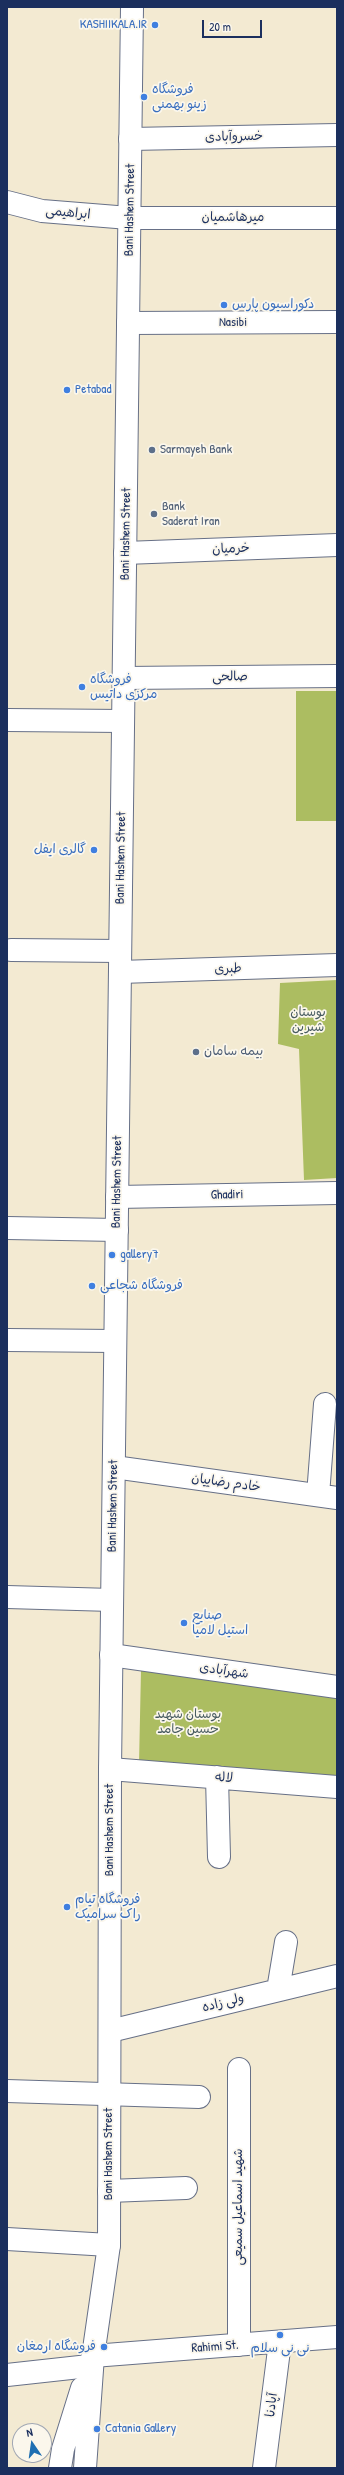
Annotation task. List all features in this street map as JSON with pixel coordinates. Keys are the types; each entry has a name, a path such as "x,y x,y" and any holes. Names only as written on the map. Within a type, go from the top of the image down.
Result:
{"street":[{"name":"Bani Hashem Street","path":"85,2468 91,2361 109,2245 111,1655 132,7"},
{"name":"خسروآبادی","path":"130,139 337,135"},
{"name":"ابراهیمی","path":"7,202 42,211 129,218"},
{"name":"میرهاشمیان","path":"129,218 337,218"},
{"name":"Nasibi","path":"128,323 337,322"},
{"name":"خرمیان","path":"125,553 337,545"},
{"name":"صالحی","path":"124,678 337,676"},
{"path":"7,720 123,721"},
{"path":"11,950 120,951"},
{"name":"طبری","path":"120,972 337,965"},
{"name":"Ghadiri","path":"117,1197 337,1193"},
{"path":"7,1228 117,1230"},
{"path":"7,1340 115,1341"},
{"path":"325,1404 327,1496"},
{"name":"خادم رضاییان","path":"114,1467 327,1496"},
{"path":"7,1596 112,1600"},
{"name":"شهرآبادی","path":"111,1655 337,1687"},
{"name":"لاله","path":"110,1769 337,1787"},
{"path":"217,1777 219,1857"},
{"path":"278,1990 286,1942"},
{"name":"ولی زاده","path":"110,2031 337,1976"},
{"name":"شهید اسماعیل سمیعی","path":"239,2069 239,2345"},
{"path":"7,2091 199,2097"},
{"path":"109,2190 186,2188"},
{"path":"7,2239 109,2245"},
{"name":"Rahimi St.","path":"7,2375 91,2361 239,2345 337,2337"},
{"name":"آپادنا","path":"264,2468 280,2342"},
{"name":"Bani Hashem Street","path":"60,2468 63,2449 91,2361"}],"green space":[{"path":"296,691 337,691 337,821 296,821"},
{"name":"بوستان شیرین","path":"337,980 337,1178 304,1180 299,1049 278,1044 280,983"},
{"name":"بوستان شهید حسین جامد","path":"141,1670 337,1697 337,1780 139,1764"}],"place":[{"name":"KASHIIKALA.IR","path":"155,25"},
{"name":"فروشگاه زینو بهمنی","path":"144,97"},
{"name":"دکوراسیون پارس","path":"224,305"},
{"name":"Petabad","path":"67,390"},
{"name":"Sarmayeh Bank","path":"152,450"},
{"name":"Bank Saderat Iran","path":"154,514"},
{"name":"فروشگاه مرکزی داتیس","path":"82,687"},
{"name":"گالری ایفل","path":"94,850"},
{"name":"بیمه سامان","path":"196,1052"},
{"name":"gallery7","path":"112,1255"},
{"name":"فروشگاه شجاعی","path":"92,1286"},
{"name":"صنایع استیل لامیا","path":"184,1623"},
{"name":"فروشگاه تیام راک سرامیک","path":"67,1907"},
{"name":"نی نی سلام","path":"280,2335"},
{"name":"فروشگاه ارمغان","path":"104,2347"},
{"name":"Catania Gallery","path":"97,2429"}]}
